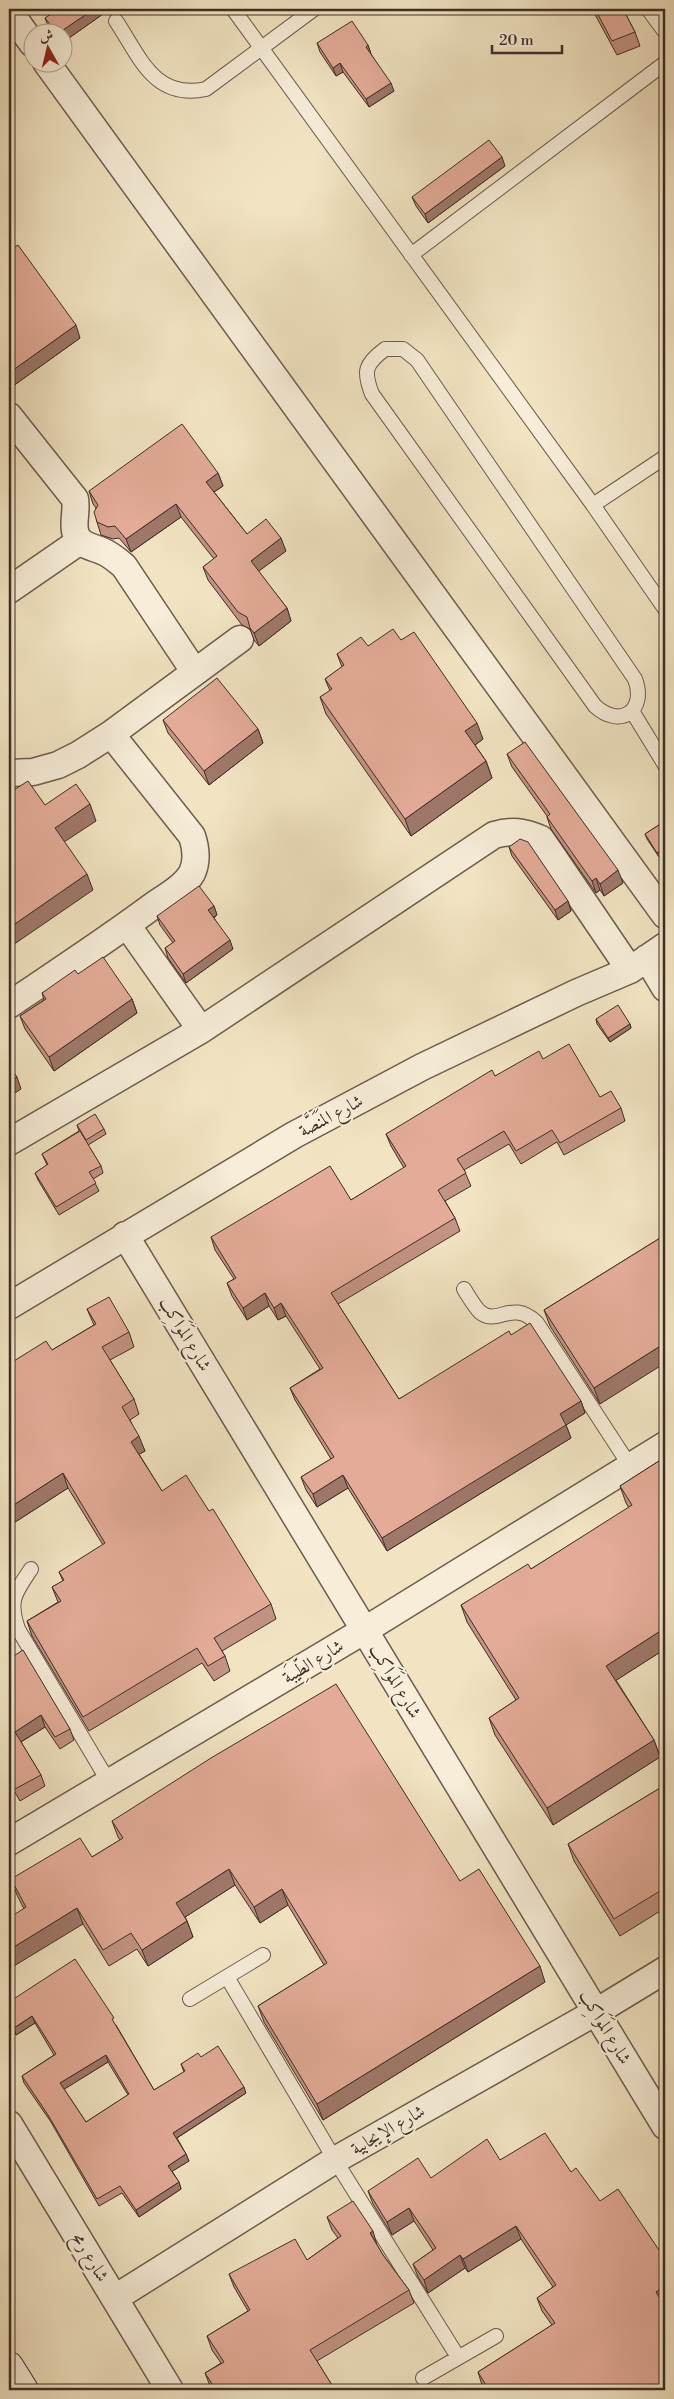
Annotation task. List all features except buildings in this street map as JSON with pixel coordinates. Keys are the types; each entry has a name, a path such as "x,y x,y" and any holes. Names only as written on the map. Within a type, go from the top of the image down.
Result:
{"main road":[{"path":"9,2366 24,2390"}],"street":[{"path":"9,11 22,29"},
{"path":"53,72 665,916"},
{"path":"9,416 74,500 77,510 74,522 75,532 80,541 89,548 100,550 113,557 124,566 194,671"},
{"path":"9,590 80,541"},
{"path":"9,773 33,772 58,765 78,755 112,734 194,671 240,639"},
{"path":"9,1005 127,925 185,882 192,872 196,860 196,848 192,836 112,734"},
{"path":"9,1142 201,1030 494,835 508,831 524,831 541,839 647,958 665,988"},
{"path":"127,925 201,1030"},
{"name":"شارع المَنَصَّة","path":"9,1306 125,1235 294,1136 422,1067 647,958"},
{"name":"شارع المَوَاكِب","path":"125,1235 665,2126"},
{"name":"شارع الطِّيبَة","path":"9,1842 110,1784 365,1630 665,1445"},
{"name":"شارع الإيجابية","path":"115,2298 335,2160 596,2012 665,1970"},
{"name":"شارع رمح","path":"9,2124 170,2390"}],"lane":[{"path":"233,9 663,603"},
{"path":"116,21 153,77 164,86 178,91 192,92 206,89 314,9"},
{"path":"648,9 665,32"},
{"path":"410,255 665,64"},
{"path":"385,349 403,349 417,360 635,679 639,691 637,704 632,711 617,717 605,715 595,706 372,394 366,377 370,360 385,349"},
{"path":"592,505 665,457"},
{"path":"632,711 664,759"},
{"path":"464,1289 478,1311 485,1316 494,1317 508,1312 519,1311 527,1314 537,1323 630,1466"},
{"path":"31,1569 14,1597 12,1610 18,1629 110,1784"},
{"path":"190,1999 263,1955"},
{"path":"227,1977 335,2160 458,2357"},
{"path":"423,2378 496,2336"}]}
